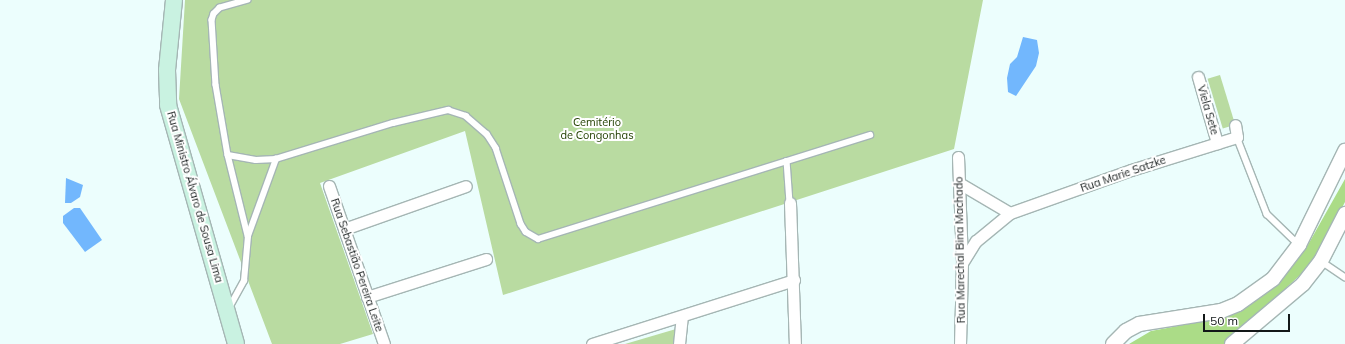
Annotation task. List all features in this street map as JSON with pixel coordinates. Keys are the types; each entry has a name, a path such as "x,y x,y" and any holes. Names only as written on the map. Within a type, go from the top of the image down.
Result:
{"main road":[{"name":"Rua Ministro Álvaro de Sousa Lima","path":"174,0 167,70 168,105 228,310 236,344"}],"street":[{"name":"Viela Sete","path":"1198,77 1218,143"},
{"path":"1235,125 1237,137"},
{"name":"Rua Marie Satzke","path":"962,263 976,241 1010,213 1237,137"},
{"path":"1113,344 1126,331 1140,324 1221,312 1238,304 1273,279 1299,245 1345,151"},
{"name":"Rua Marechal Bina Machado","path":"958,156 962,263 960,344"},
{"path":"959,184 1010,213"},
{"name":"Rua Sebastião Pereira Leite","path":"329,186 384,344"},
{"path":"344,229 466,186"},
{"path":"790,203 794,280 794,344"},
{"path":"1232,344 1303,284 1321,261 1345,214"},
{"path":"367,297 486,259"},
{"path":"592,344 794,280"},
{"path":"679,344 682,316"}],"lane":[{"path":"248,0 220,8 214,14 212,20 216,85 228,155 248,236"},
{"path":"228,155 256,160 276,159 393,122 448,110 466,116 487,134 496,148 521,224 526,232 538,239 870,135"},
{"path":"1237,137 1267,214 1299,245"},
{"path":"228,310 244,281 248,236 276,159"},
{"path":"787,161 790,203"},
{"path":"1321,261 1345,277"}],"green space":[{"name":"Cemitério de Congonhas","path":"185,0 983,0 954,149 503,295 465,131 320,183 373,334 340,344 272,344 179,99"},
{"path":"1220,75 1235,125 1223,129 1208,79"},
{"path":"1345,179 1345,202 1314,262 1226,344 1129,344 1151,331 1205,321 1240,309 1275,283 1305,250"},
{"path":"676,329 673,344 625,344"}],"water":[{"path":"1023,37 1037,40 1039,53 1036,66 1016,96 1008,92 1007,78 1010,64 1017,57"},
{"path":"66,178 83,185 80,197 71,203 65,203"},
{"path":"74,208 80,208 102,240 85,252 63,223 63,216"}]}
